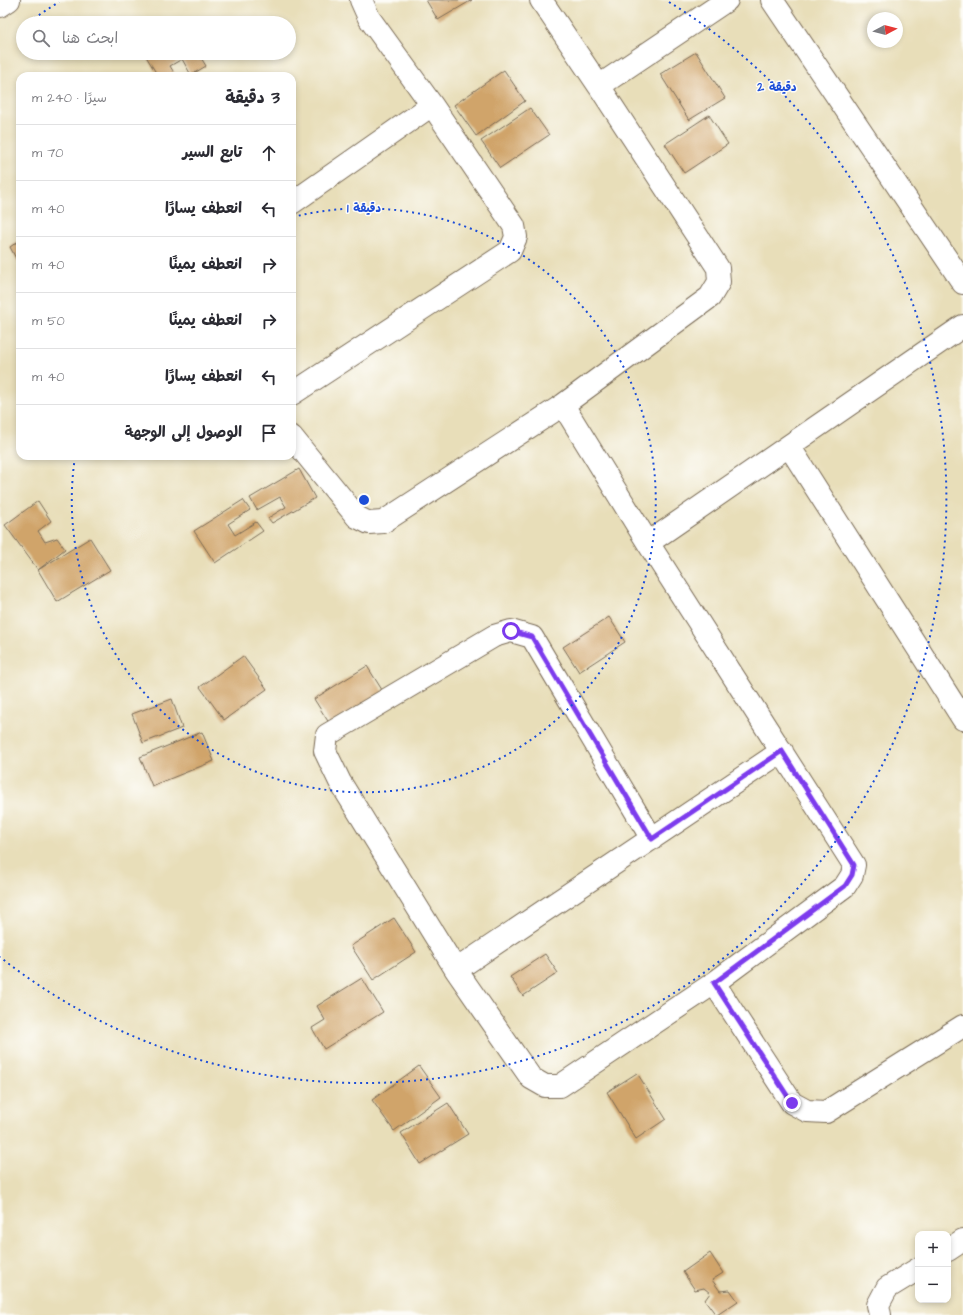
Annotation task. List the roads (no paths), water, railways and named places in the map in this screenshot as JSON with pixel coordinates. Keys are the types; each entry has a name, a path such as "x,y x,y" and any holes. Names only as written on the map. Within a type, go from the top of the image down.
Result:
{"street":[{"path":"0,6 9,0"},
{"path":"296,391 510,251 516,237 514,226 432,105 368,18 361,0"},
{"path":"296,442 357,516 368,523 383,522 563,404 710,297 719,282 718,268 542,0"},
{"path":"599,86 727,0"},
{"path":"772,0 963,282"},
{"path":"296,200 432,105"},
{"path":"648,543 963,326"},
{"path":"563,404 648,543 854,865 852,875 845,886 714,983 560,1086 545,1086 531,1078 456,970 340,782 325,751 327,735 494,636 511,631 532,637 652,839"},
{"path":"789,446 963,719"},
{"path":"456,970 782,751"},
{"path":"714,983 792,1103 807,1111 826,1112 963,1026"},
{"path":"951,1248 963,1240"},
{"path":"880,1315 878,1305 887,1288 915,1270"}]}
